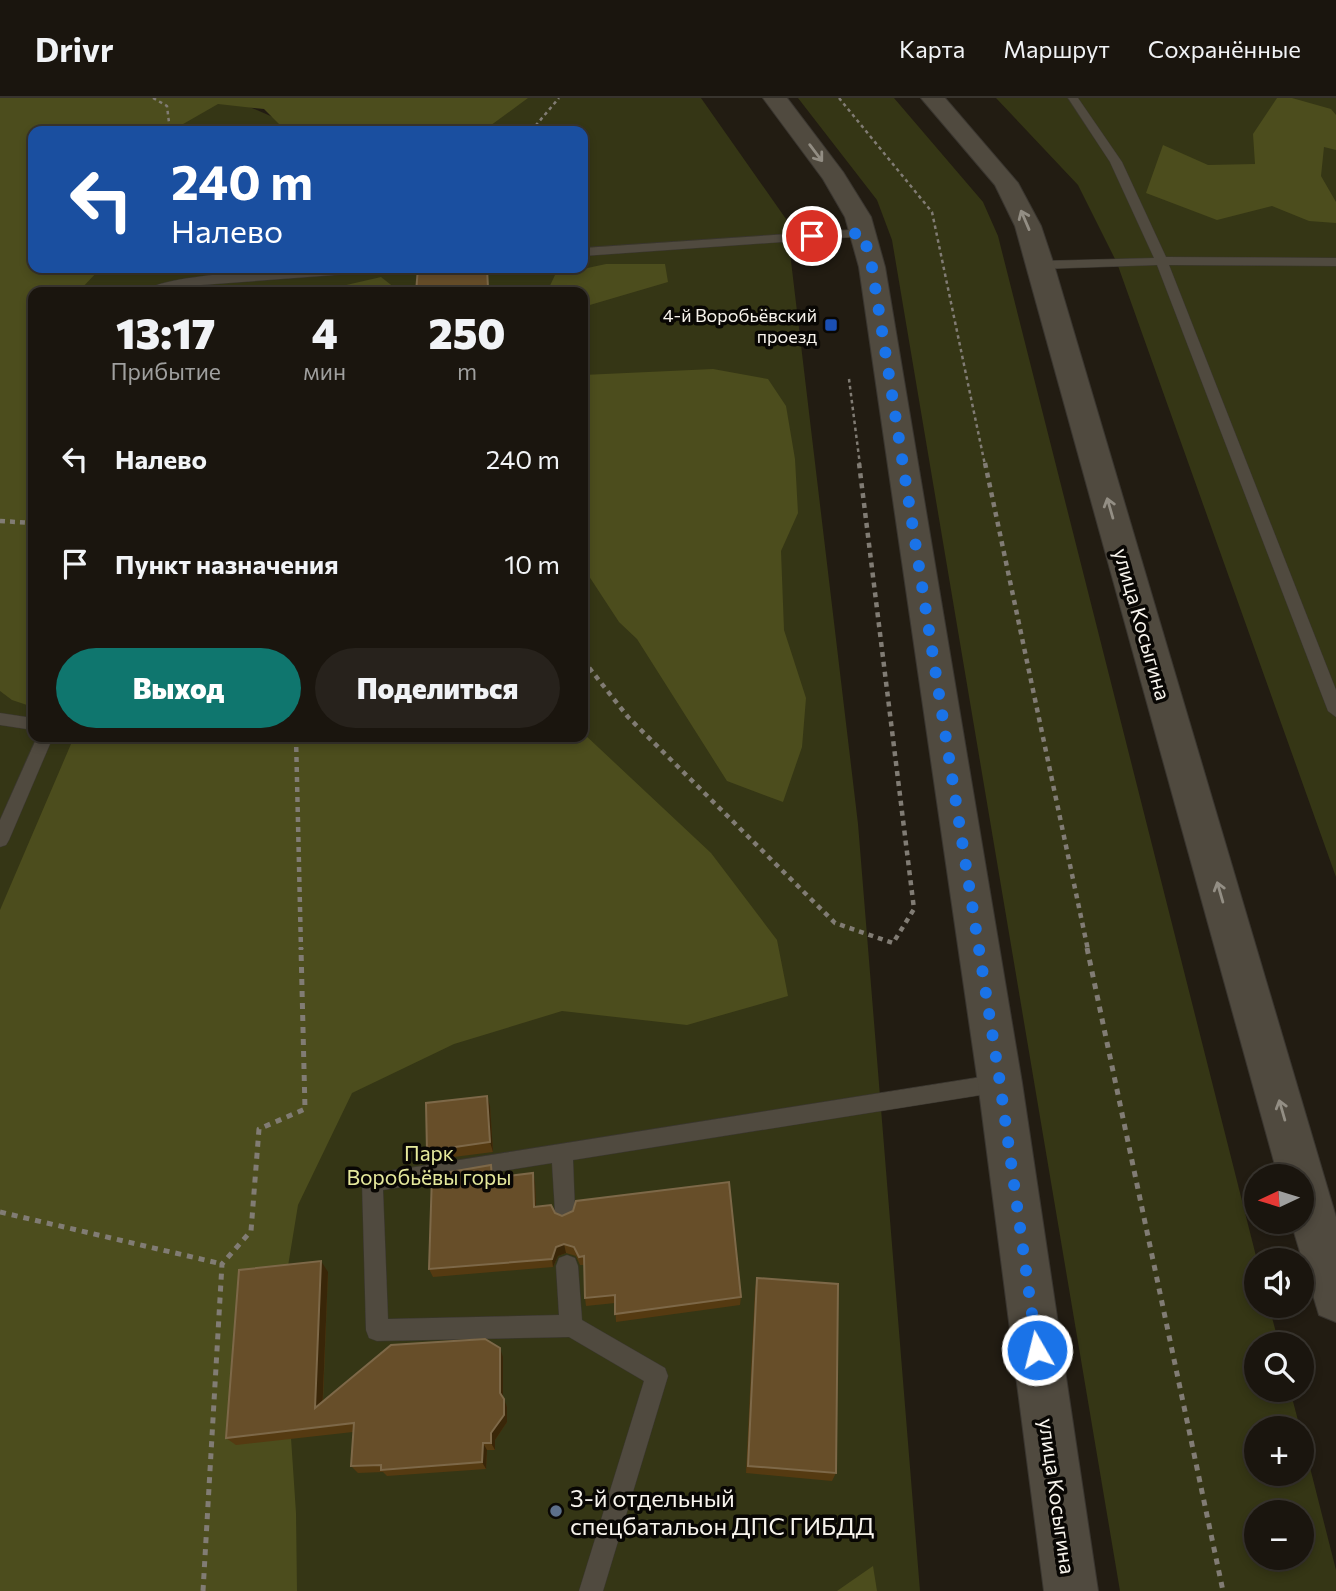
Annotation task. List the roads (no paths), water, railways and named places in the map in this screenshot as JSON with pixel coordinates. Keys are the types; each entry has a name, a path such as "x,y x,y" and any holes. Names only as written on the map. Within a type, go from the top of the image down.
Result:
{"main road":[{"name":"улица Косыгина","path":"775,98 834,177 858,217 872,267 1000,1083 1071,1591"},
{"name":"улица Косыгина","path":"933,98 1006,183 1028,226 1298,1164"},
{"name":"улица Косыгина","path":"1314,1220 1336,1298"}],"lane":[{"path":"1073,98 1116,163 1162,261 1336,711"},
{"path":"588,252 863,233"},
{"path":"1041,265 1162,261 1336,262"},
{"path":"162,287 201,281 309,273"},
{"path":"0,719 28,722"},
{"path":"0,840 43,742"},
{"path":"591,1591 657,1376 571,1326 377,1330 372,1182 1000,1083"},
{"path":"562,1153 565,1212"},
{"path":"567,1266 571,1326"}],"place":[{"name":"4-й Воробьёвский проезд","path":"831,325"},
{"name":"3-й отдельный спецбатальон ДПС ГИБДД","path":"556,1511"}],"park label":[{"name":"Парк Воробьёвы горы","path":"429,1164"}]}
